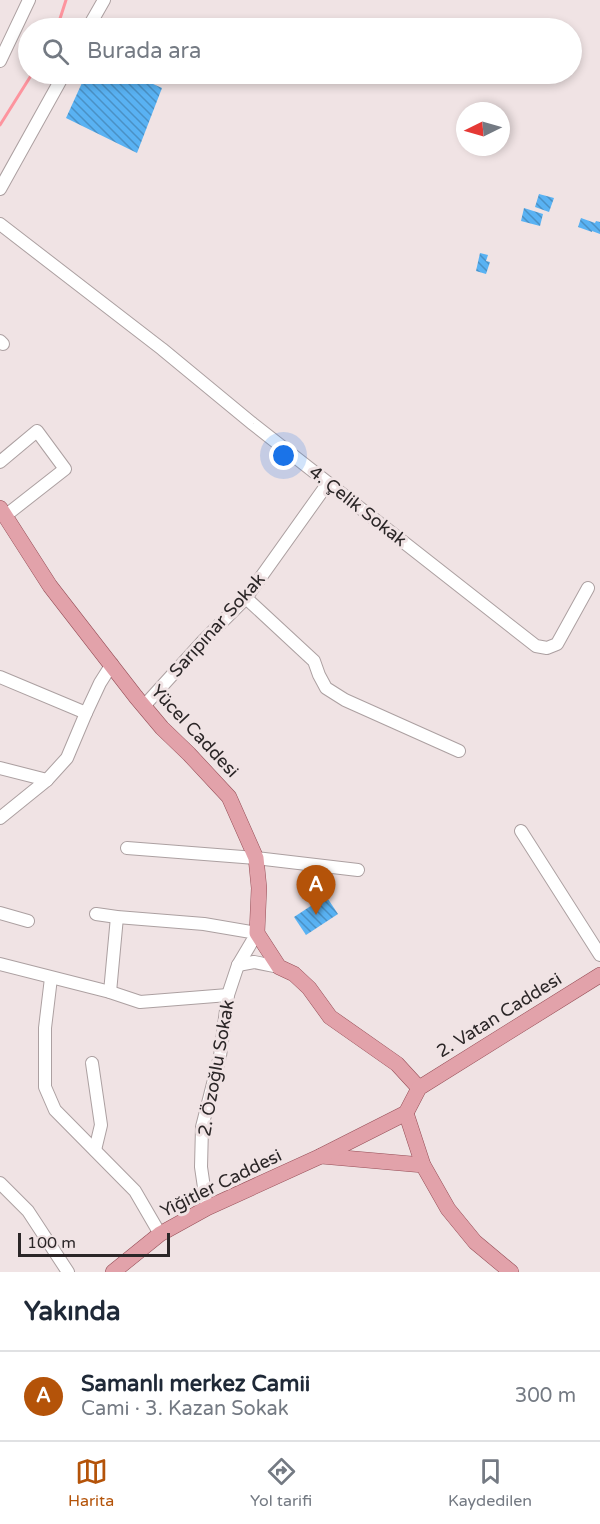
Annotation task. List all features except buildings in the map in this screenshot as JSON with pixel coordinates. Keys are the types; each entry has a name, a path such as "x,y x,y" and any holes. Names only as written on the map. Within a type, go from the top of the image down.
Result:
{"main road":[{"name":"Yücel Caddesi","path":"3,512 50,586 144,706 162,728 189,753 229,797 256,858 259,888 257,933"},
{"path":"257,933 279,967 294,974 309,988 330,1017 397,1064 419,1088 406,1113 423,1166 448,1209 475,1242 512,1272"},
{"name":"2. Vatan Caddesi","path":"419,1088 600,975"},
{"name":"Yiğitler Caddesi","path":"122,1269 160,1234 207,1208 321,1156 406,1113"},
{"path":"321,1156 423,1166"}],"street":[{"path":"20,18 29,0"},
{"path":"94,18 104,0"},
{"path":"0,61 18,23"},
{"path":"0,189 58,84"},
{"name":"4. Çelik Sokak","path":"0,224 162,349 253,424 536,646 547,648 557,644 588,588"},
{"path":"0,462 37,431 65,469 3,512"},
{"name":"Sarıpınar Sokak","path":"144,706 246,598 328,483"},
{"path":"246,598 314,661 326,688 345,700 459,751"},
{"path":"0,818 47,780 67,758 86,712 112,664"},
{"path":"0,677 86,712"},
{"path":"0,768 47,780"},
{"path":"521,831 600,955"},
{"path":"127,848 256,858 358,870"},
{"path":"0,913 28,921"},
{"path":"96,914 204,924 257,933"},
{"path":"110,992 117,917"},
{"name":"2. Özoğlu Sokak","path":"207,1208 201,1167 202,1127 220,1056 228,995 238,965 257,933"},
{"path":"238,965 254,962 279,967"},
{"path":"0,964 140,1002 228,995"},
{"path":"51,978 45,1028 45,1087 55,1110 135,1191 160,1234"},
{"path":"92,1063 101,1125 95,1150"},
{"path":"0,1183 28,1211 68,1272"}],"waterway":[{"path":"60,18 66,0"},
{"path":"0,125 26,84"}],"place":[{"name":"Samanlı merkez Camii","path":"316,915"}]}
